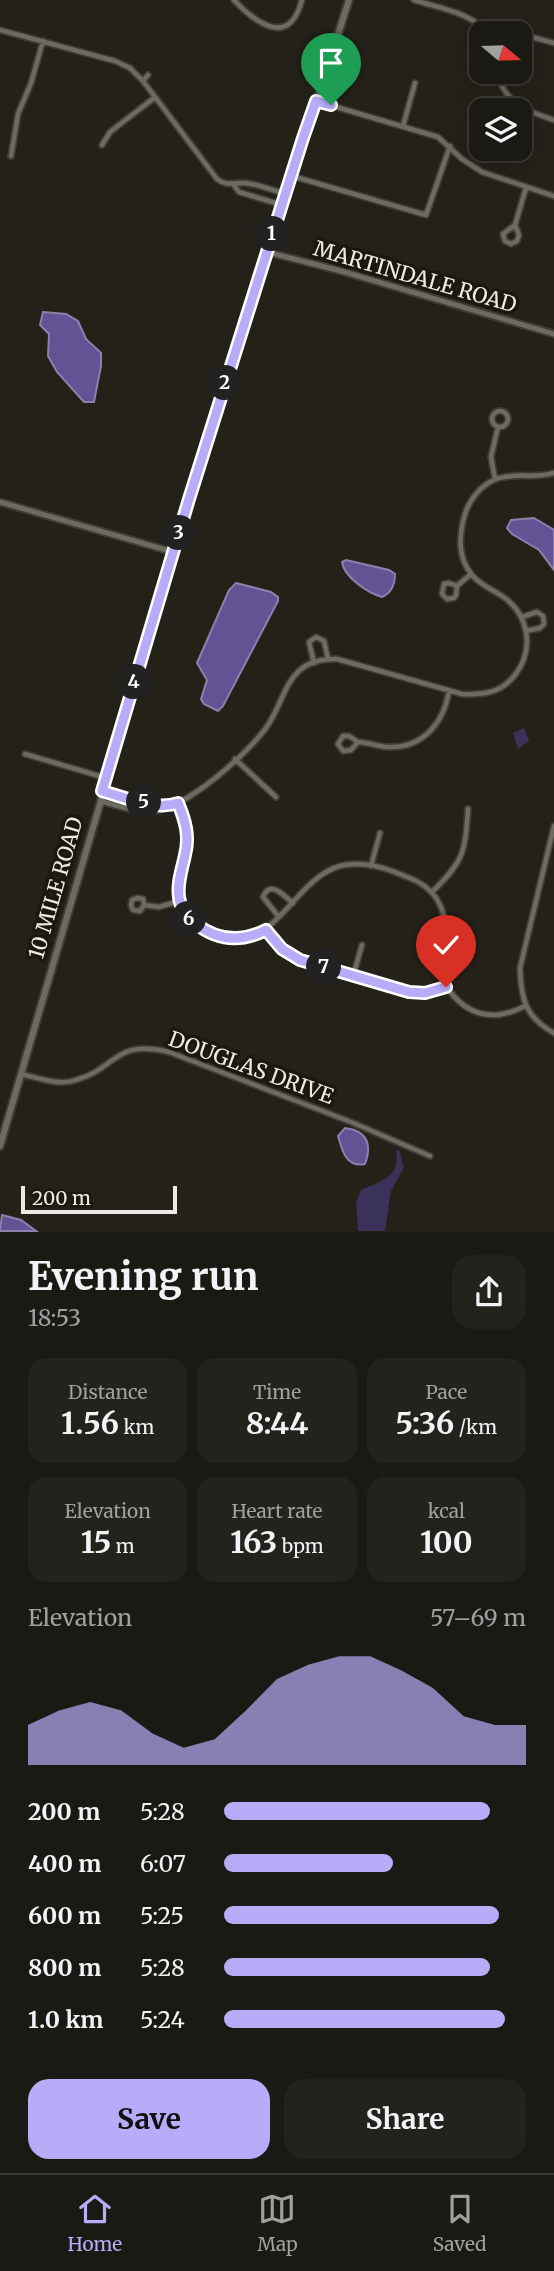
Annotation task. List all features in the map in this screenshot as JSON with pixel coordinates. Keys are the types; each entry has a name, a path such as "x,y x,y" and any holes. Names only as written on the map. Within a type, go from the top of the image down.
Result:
{"main road":[{"name":"10 MILE ROAD","path":"1,1141 2,1128 173,552 349,0"}],"street":[{"path":"234,0 257,20 278,27 285,27 293,21 302,0"},
{"path":"414,0 474,21"},
{"path":"0,30 115,61 130,68 143,81 217,179 222,183 233,185 242,182 285,194"},
{"path":"532,37 554,43"},
{"path":"11,156 18,114 31,83 43,41"},
{"path":"143,81 148,75"},
{"path":"403,125 415,83"},
{"path":"501,84 515,105 554,120"},
{"path":"102,145 110,132 154,98"},
{"path":"316,101 438,136 462,159 482,172 554,195"},
{"path":"183,134 188,129"},
{"path":"291,176 426,215 450,146"},
{"path":"233,185 239,192 282,205"},
{"path":"515,225 526,188"},
{"name":"MARTINDALE ROAD","path":"267,252 351,273 554,334"},
{"path":"495,479 491,457 498,427"},
{"path":"99,801 138,811 155,811 178,803 206,786 266,727 289,681 296,673 328,659 348,662 462,694 484,694 503,687 515,675 523,661 527,649 526,631 522,617 504,597 487,588 471,574 461,551 464,519 472,499 495,479 554,473"},
{"path":"0,502 173,552"},
{"path":"457,586 471,574"},
{"path":"522,617 537,612 543,616 544,624 540,628 526,631"},
{"path":"314,663 309,642 316,638 324,641 328,659"},
{"path":"358,742 347,751 341,749 338,744 341,737 347,735 358,742 390,748 406,746 419,740 434,728 441,717 449,691"},
{"path":"25,754 106,778"},
{"path":"236,759 276,797"},
{"path":"102,791 142,802 170,805"},
{"path":"178,803 187,840 178,881 179,901 189,919 205,932 225,938 253,936 266,930 319,877 338,866 363,864 411,878 432,892 443,912 445,928 440,956 446,987 464,1006 493,1015 510,1013 525,1006"},
{"path":"432,892 459,863 466,841 468,809"},
{"path":"552,1032 536,1020 525,1006 520,986 520,968 554,827"},
{"path":"371,866 380,833"},
{"path":"279,917 265,903 265,891 275,889 293,903"},
{"path":"144,905 159,907 179,901"},
{"path":"266,930 289,955 300,960 409,992 425,993 446,987"},
{"path":"354,976 362,945"},
{"name":"DOUGLAS DRIVE","path":"20,1074 49,1081 77,1080 122,1053 134,1049 155,1049 363,1127 430,1156"}],"shaded area":[{"path":"43,312 66,314 78,321 86,339 101,353 94,402 84,402 57,372 48,356 49,334 40,325"},
{"path":"534,518 554,530 554,570 539,550 512,534 507,528 511,520"},
{"path":"346,560 389,570 395,574 390,591 382,597 364,588 347,573 342,562"},
{"path":"236,583 271,592 278,597 278,601 218,711 204,704 201,699 207,680 197,663 229,590"},
{"path":"524,728 529,741 518,749 513,733"},
{"path":"345,1128 359,1132 366,1140 368,1151 365,1164 353,1163 346,1157 338,1136"},
{"path":"399,1150 404,1167 391,1191 385,1231 358,1231 356,1202 361,1190 388,1177 395,1167 396,1151"},
{"path":"2,1215 21,1220 36,1231 0,1231"}],"route":[{"path":"331,105 316,101 303,138 189,499 102,791 142,802 170,805 178,803 187,829 178,896 189,919 205,932 236,938 253,936 266,930 282,949 300,960 409,992 425,993 446,987"}]}
